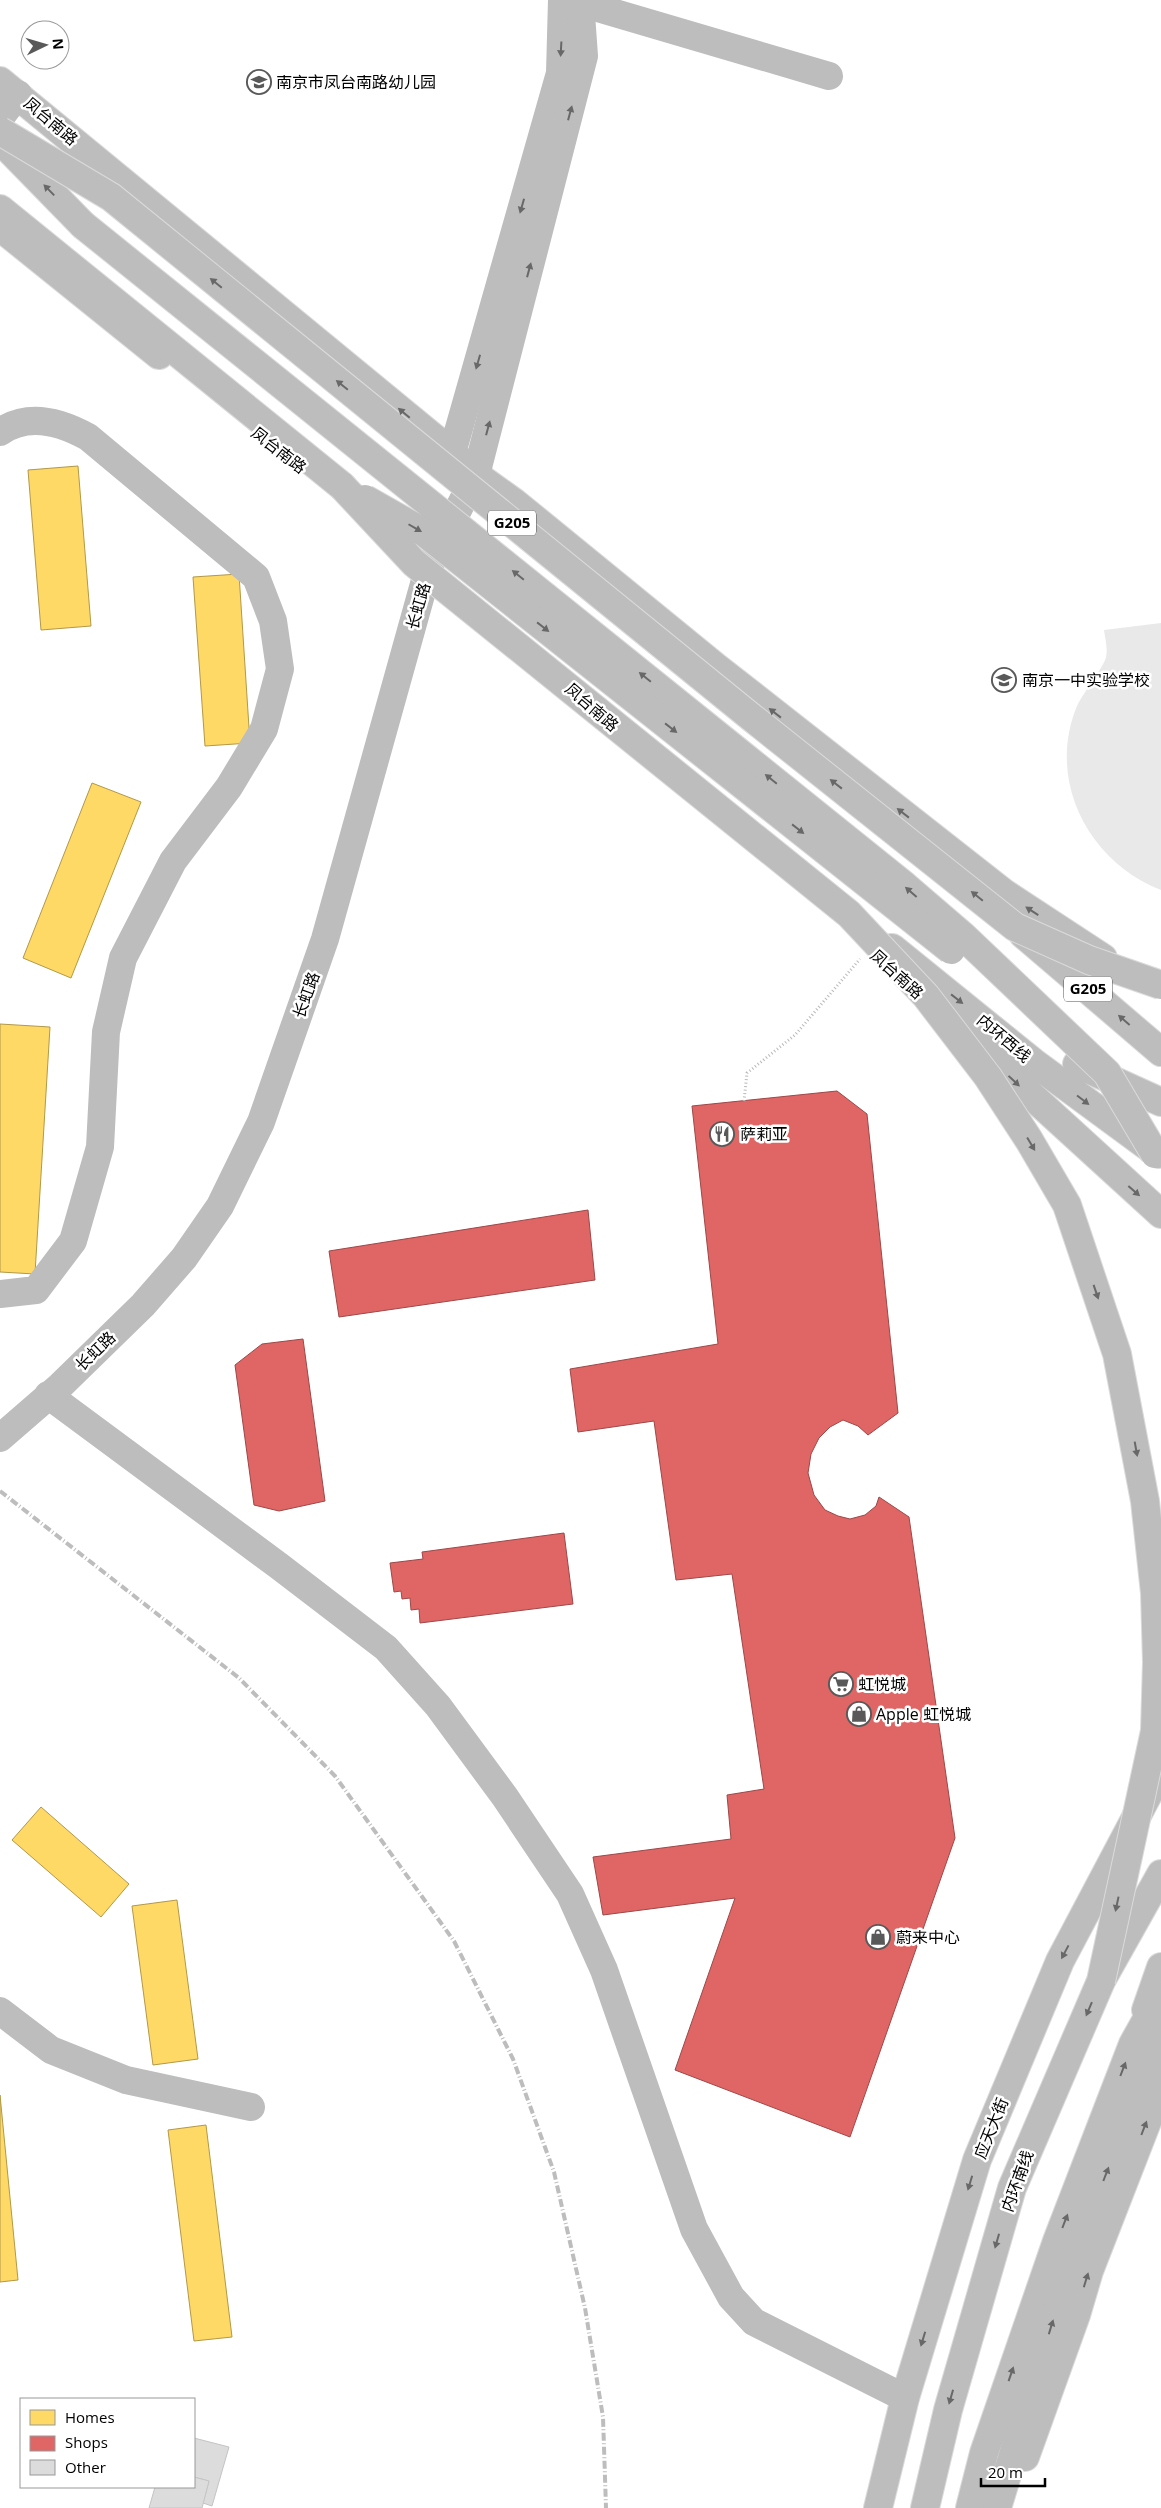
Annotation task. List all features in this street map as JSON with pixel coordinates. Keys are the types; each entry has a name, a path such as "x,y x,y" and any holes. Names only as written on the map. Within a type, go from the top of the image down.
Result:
{"main road":[{"path":"452,454 579,1 829,76"},
{"name":"长虹路","path":"0,1438 143,1305 184,1258 220,1206 261,1122 326,939 429,566 476,475 584,56 579,1"},
{"path":"0,118 9,88"},
{"name":"凤台南路","path":"9,88 476,475 515,503 716,666 1004,893 1161,996"},
{"name":"凤台南路","path":"0,131 111,197 751,717 1015,927"},
{"path":"0,140 83,225 905,886 962,935 1107,1073 1161,1164"},
{"name":"凤台南路","path":"0,209 342,486"},
{"name":"凤台南路","path":"0,228 369,521 429,566 869,949 1161,1214"},
{"path":"0,432 9,426 40,420 67,425 88,437 256,577 273,621 280,669 264,729 230,787 173,861 123,958 106,1032 100,1147 73,1241 36,1290 0,1294"},
{"path":"342,486 414,563 850,914 926,996 988,1077 1029,1140 1067,1205 1117,1354 1146,1501 1155,1593 1158,1662 1155,1731 1101,1981"},
{"path":"342,486 425,533 448,551 946,946 1077,1064 1161,1102"},
{"name":"内环西线","path":"850,914 1033,1062 1161,1156"},
{"path":"1015,927 1089,960 1161,985"},
{"name":"G205","path":"1015,927 1161,1052"},
{"path":"48,1395 279,1566 386,1648 438,1706 505,1797 570,1894 604,1970 694,2229 731,2297 754,2322 905,2398"},
{"name":"应天大街","path":"878,2508 905,2398 977,2160 1060,1961 1161,1770"},
{"name":"内环南线","path":"925,2508 948,2410 1012,2188 1101,1981 1161,1874"},
{"path":"970,2508 984,2453 1054,2250 1161,1967"},
{"path":"1133,2044 1161,1994"},
{"path":"0,2011 52,2050 126,2080 251,2107"},
{"path":"997,2508 1066,2280 1161,2034"},
{"path":"1008,2508 1076,2315 1089,2270 1161,2086"}],"path":[{"path":"744,1101 747,1073 795,1035 869,949"}],"shaded area":[{"path":"1161,623 1161,890 1135,877 1113,860 1095,839 1080,816 1071,790 1067,762 1069,734 1077,706 1105,661 1107,647 1104,630"}],"building: Homes":[{"path":"78,466 91,626 41,630 28,470"},
{"path":"239,574 250,743 205,746 193,577"},
{"path":"92,783 141,802 71,978 23,958"},
{"path":"0,1024 50,1027 35,1274 0,1272"},
{"path":"41,1807 129,1884 101,1917 12,1840"},
{"path":"177,1900 198,2059 153,2065 132,1906"},
{"path":"0,2095 18,2280 0,2282"},
{"path":"206,2125 232,2337 194,2341 168,2130"}],"building: Shops":[{"name":"虹悦城","path":"837,1091 867,1114 898,1413 868,1435 858,1426 843,1420 830,1427 819,1438 811,1454 808,1473 814,1495 825,1510 838,1516 850,1519 865,1515 876,1506 879,1497 909,1517 955,1838 850,2137 675,2070 735,1898 603,1915 593,1857 731,1839 727,1795 764,1789 732,1574 676,1580 654,1421 578,1432 570,1369 718,1344 692,1106"},
{"path":"588,1210 595,1280 339,1317 329,1251"},
{"path":"303,1339 325,1501 279,1511 254,1505 235,1365 262,1344"},
{"path":"564,1533 573,1604 420,1623 419,1609 411,1610 410,1598 402,1599 401,1591 394,1592 390,1563 423,1559 422,1552"}],"building: Other":[{"path":"195,2438 229,2447 212,2506 203,2503 209,2481 195,2477"},
{"path":"195,2477 209,2481 202,2508 149,2508 155,2488 195,2488"}],"railway":[{"path":"0,1491 239,1678 335,1776 454,1941 513,2059 554,2172 585,2308 603,2417 606,2508"}],"place":[{"name":"南京市凤台南路幼儿园","path":"259,82"},
{"name":"南京一中实验学校","path":"1004,680"},
{"name":"萨莉亚","path":"722,1134"},
{"name":"虹悦城","path":"841,1684"},
{"name":"Apple 虹悦城","path":"859,1714"},
{"name":"蔚来中心","path":"878,1937"}]}
